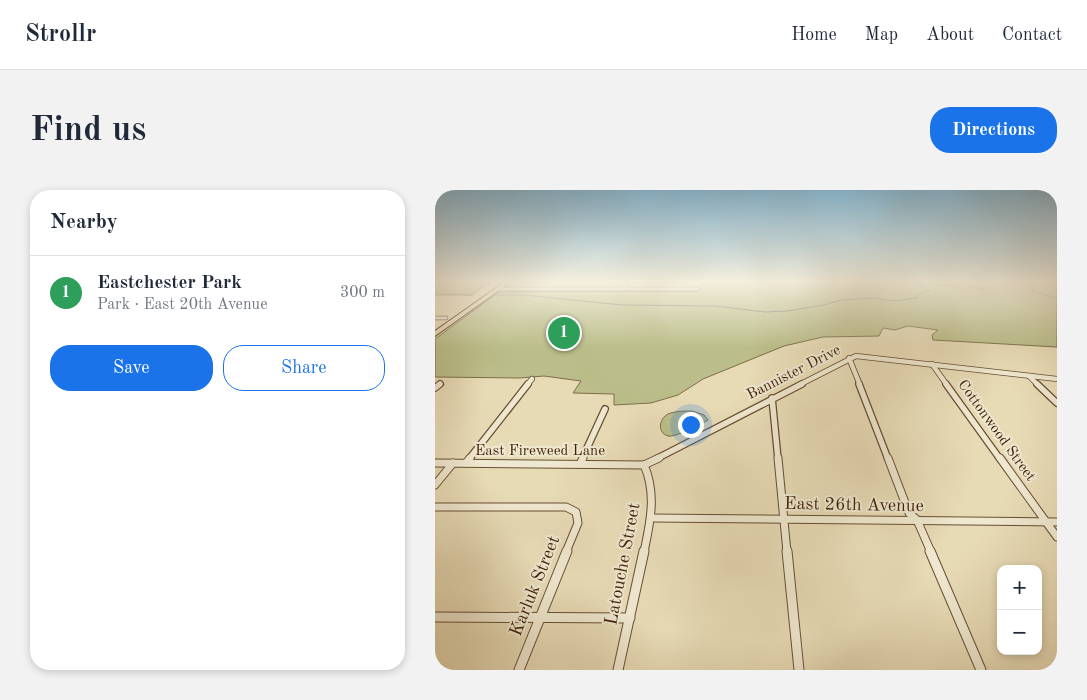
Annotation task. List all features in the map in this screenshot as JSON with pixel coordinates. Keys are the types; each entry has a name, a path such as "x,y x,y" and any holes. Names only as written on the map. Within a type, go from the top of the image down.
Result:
{"highway":[{"path":"435,325 467,303"},
{"path":"435,334 477,303"}],"street":[{"path":"435,318 446,318"},
{"name":"Bannister Drive","path":"644,465 849,358 865,355 1057,379"},
{"path":"849,358 909,513 917,520 981,670"},
{"name":"Cottonwood Street","path":"932,364 1057,537"},
{"path":"1029,376 1057,403"},
{"path":"466,463 532,379"},
{"path":"772,398 799,670"},
{"path":"580,464 605,409"},
{"name":"East Fireweed Lane","path":"435,463 644,465"},
{"path":"435,486 453,463"},
{"name":"Latouche Street","path":"618,670 651,518 650,476 644,465"},
{"name":"Karluk Street","path":"435,507 566,507 576,512 577,523 519,670"},
{"name":"East 26th Avenue","path":"651,518 1057,522"},
{"path":"435,617 630,618"}],"green space":[{"path":"483,303 1057,303 1057,347 933,340 932,335 938,330 908,326 895,330 883,328 879,336 823,337 784,346 703,379 678,395 651,403 614,405 614,394 573,393 581,381 544,376 520,378 435,377 435,339"},
{"path":"692,411 704,415 708,420 676,435 668,436 664,434 661,422 665,416 677,412"}],"waterway":[{"path":"606,303 715,306 765,312 787,311 829,303"}],"place":[{"name":"Eastchester Park","path":"564,333"}]}
